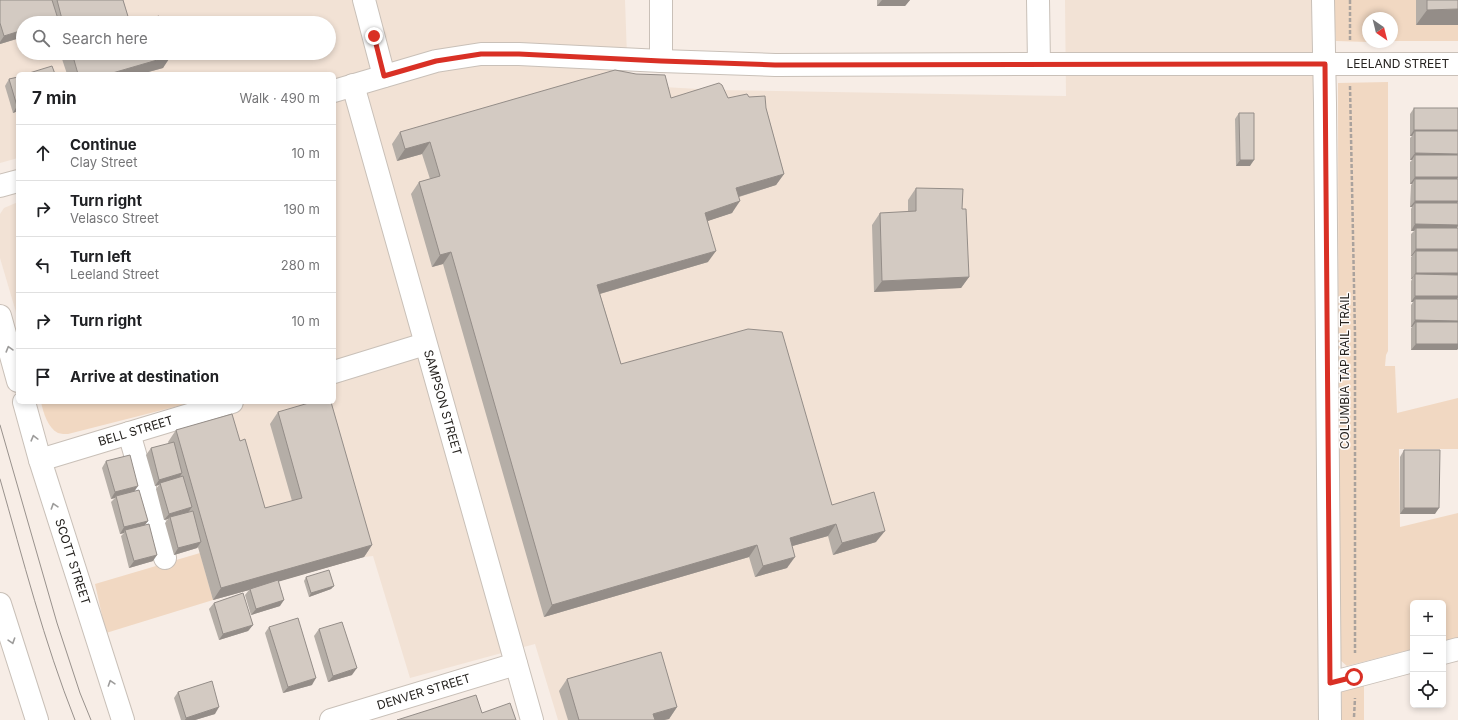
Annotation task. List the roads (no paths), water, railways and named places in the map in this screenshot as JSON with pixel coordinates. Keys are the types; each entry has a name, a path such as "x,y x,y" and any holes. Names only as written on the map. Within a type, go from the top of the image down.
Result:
{"main road":[{"path":"364,0 384,76"},
{"path":"661,0 661,61"},
{"path":"1038,0 1039,64"},
{"path":"1323,0 1325,64 1330,720"},
{"name":"LEELAND STREET","path":"343,88 436,61 481,54 519,54 775,65 1458,64"},
{"name":"SAMPSON STREET","path":"343,88 426,344 532,720"},
{"path":"0,186 16,182"},
{"path":"0,316 16,374"},
{"path":"336,371 426,344"},
{"name":"SCOTT STREET","path":"25,404 40,460 123,720"},
{"name":"BELL STREET","path":"40,460 225,404"},
{"path":"129,433 165,558"},
{"path":"0,604 38,720"},
{"path":"1446,652 1458,649"},
{"path":"1330,683 1410,662"},
{"name":"DENVER STREET","path":"331,720 516,664"}],"tram line":[{"path":"0,425 57,623 80,693 91,720"},
{"path":"0,479 53,661 75,720"}]}
